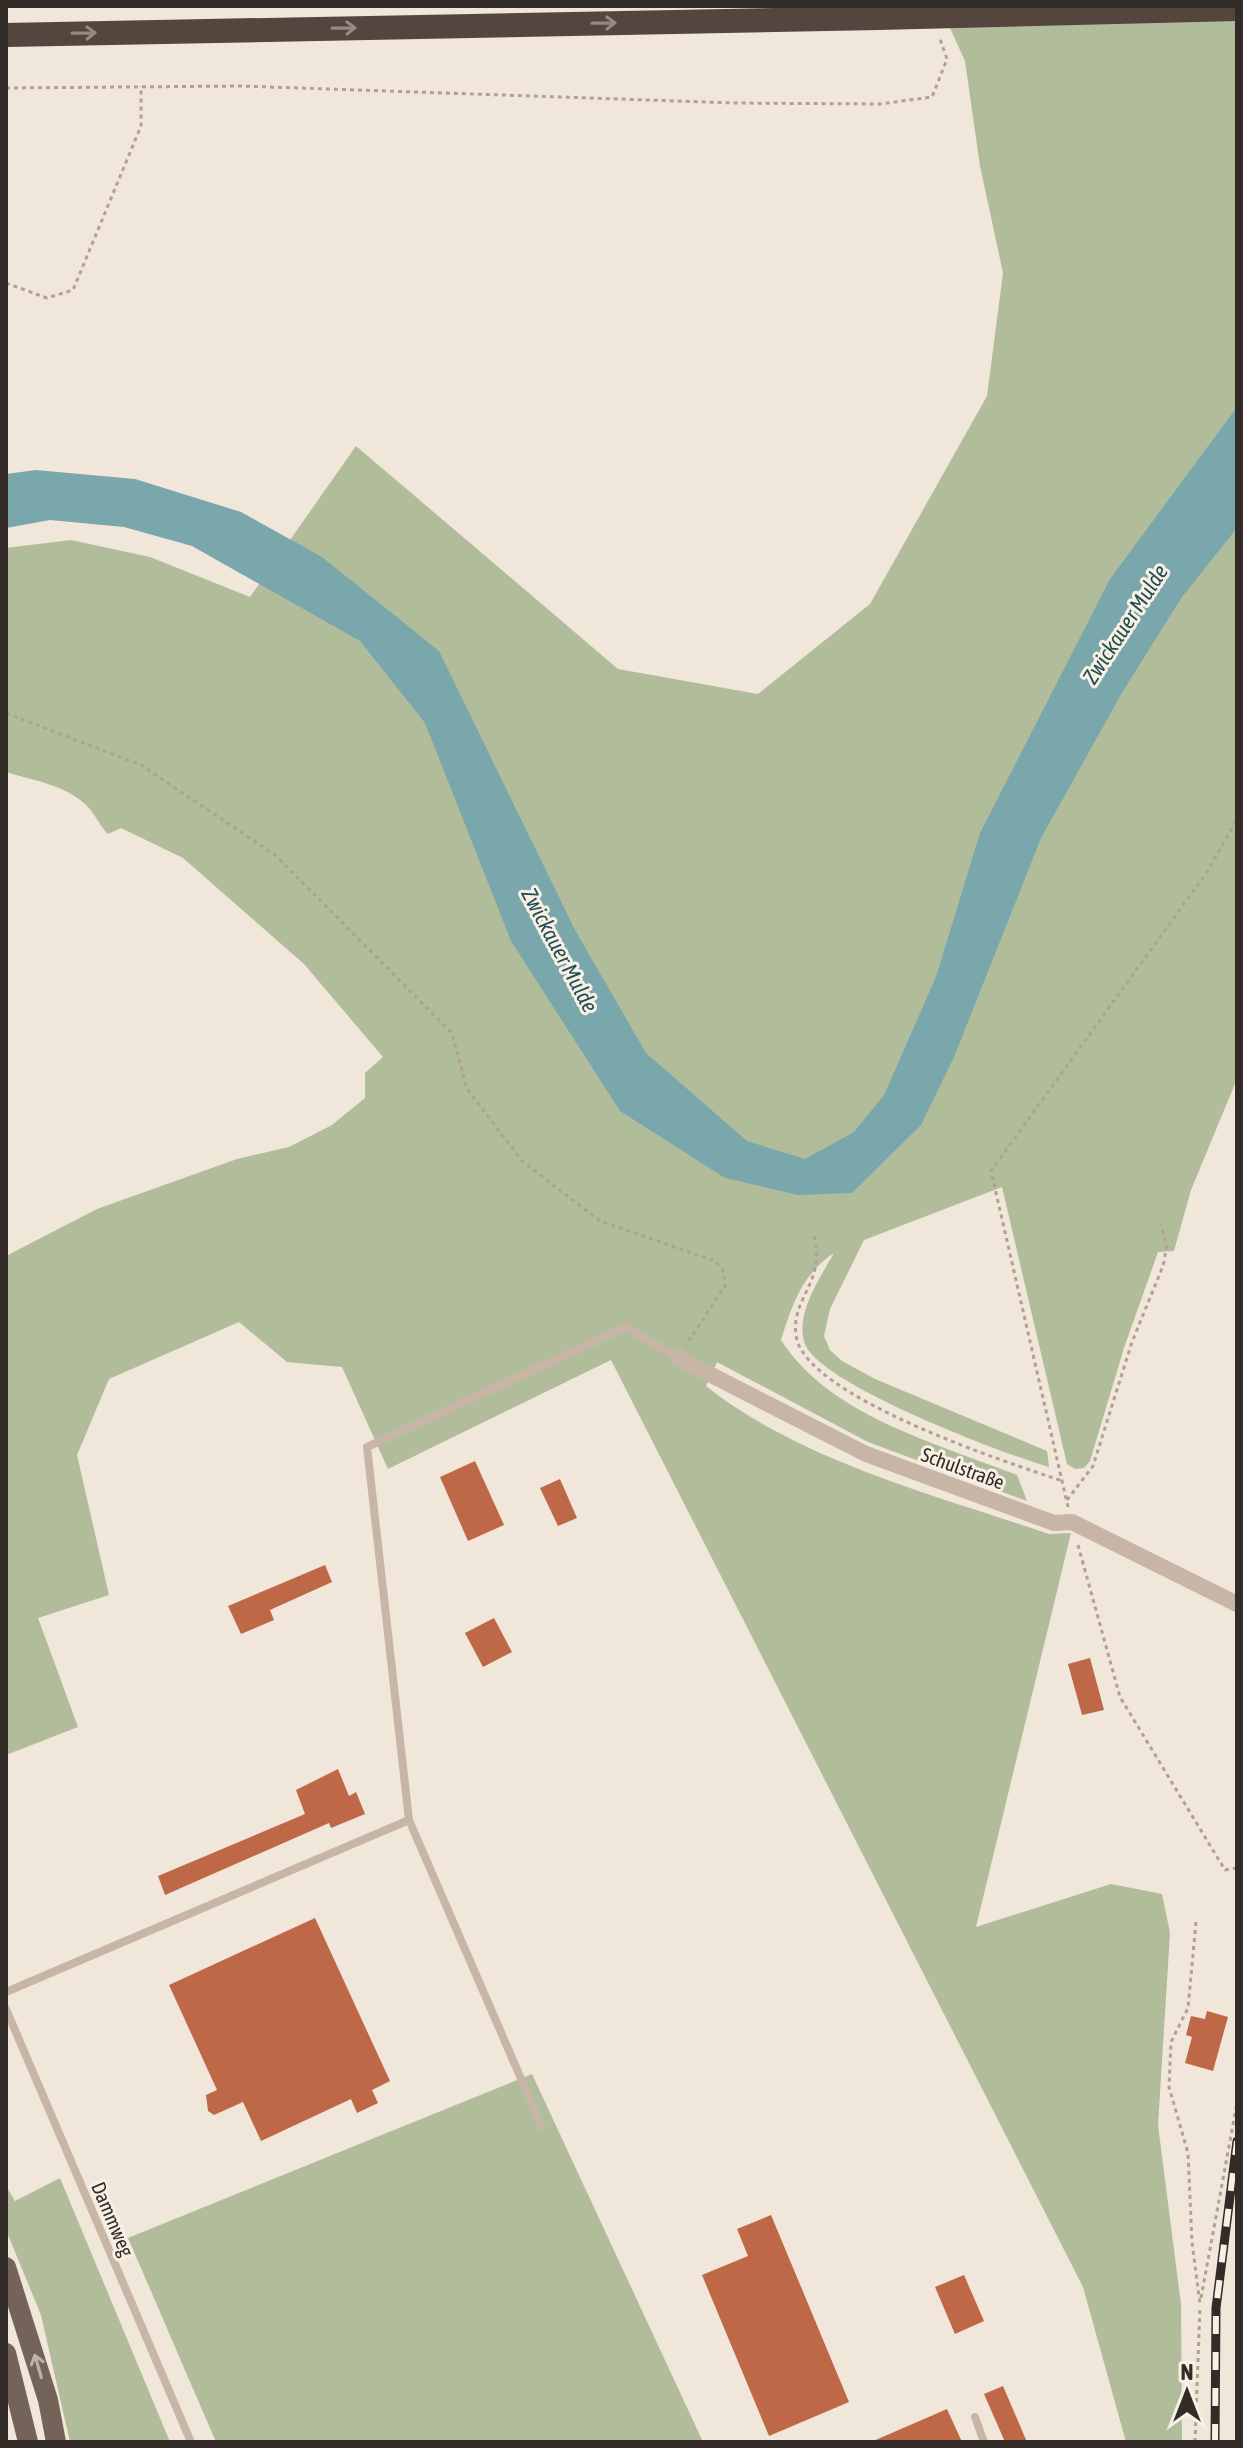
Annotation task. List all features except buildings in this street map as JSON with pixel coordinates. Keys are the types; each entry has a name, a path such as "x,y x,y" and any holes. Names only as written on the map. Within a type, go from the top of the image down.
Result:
{"highway":[{"path":"6,35 1237,9"}],"main road":[{"path":"6,2267 48,2400 56,2442"},
{"path":"6,2353 28,2442"}],"street":[{"name":"Schulstraße","path":"678,1358 866,1454 1054,1523 1072,1522 1237,1604"}],"lane":[{"path":"542,2127 409,1820 367,1447 626,1327 678,1358"},
{"path":"6,1992 409,1820"},
{"name":"Dammweg","path":"6,2009 191,2442"},
{"path":"975,2417 984,2442"}],"path":[{"path":"6,88 241,86 735,103 880,104 932,97 947,59 938,33"},
{"path":"6,283 47,298 73,290 141,126 141,86"},
{"path":"6,713 141,765 275,855 452,1033 467,1089 522,1161 600,1221 715,1261 724,1272 725,1286 678,1358"},
{"path":"1237,819 1207,872 991,1171 1072,1522 1120,1697 1225,1870 1237,1868"},
{"path":"1067,1500 1093,1466 1132,1342 1163,1266 1167,1245 1161,1225"},
{"path":"814,1236 819,1257 814,1279 797,1315 795,1333 799,1351 810,1365 849,1392 927,1431 1063,1481"},
{"path":"1196,1922 1188,2008 1171,2042 1169,2087 1188,2153 1192,2242 1200,2304"},
{"path":"1195,2442 1200,2304 1237,2103"}],"green space":[{"path":"940,6 1237,6 1237,1079 1191,1190 1174,1251 1158,1252 1124,1348 1090,1461 1084,1468 1075,1469 1067,1464 1002,1187 864,1240 830,1309 824,1336 830,1350 842,1361 875,1379 1047,1451 1049,1467 916,1416 877,1398 818,1361 805,1344 803,1321 810,1297 834,1253 814,1271 800,1291 781,1340 802,1366 827,1389 887,1424 1017,1475 1027,1501 868,1442 717,1362 706,1386 783,1435 870,1474 1049,1534 1071,1533 976,1927 1111,1884 1162,1894 1170,1933 1158,2125 1181,2304 1182,2442 1126,2442 1083,2287 611,1360 388,1469 342,1367 287,1362 239,1322 109,1379 77,1455 109,1595 38,1618 78,1727 6,1755 6,1256 97,1209 237,1159 289,1147 332,1125 365,1098 365,1073 383,1057 304,964 183,858 121,828 108,834 89,808 72,794 6,772 6,548 71,540 150,557 250,597 356,446 618,669 758,694 870,604 987,396 1003,273 980,166 965,61"},
{"path":"532,2074 703,2442 216,2442 128,2238"},
{"path":"60,2178 170,2442 70,2442 41,2315 6,2230 6,2186 15,2201"}],"water":[{"name":"Zwickauer Mulde","path":"1237,407 1237,528 1182,597 1123,691 1041,838 954,1057 921,1125 852,1193 798,1195 725,1178 620,1111 511,941 425,723 360,641 192,546 124,527 50,520 6,528 6,474 36,470 135,479 241,512 322,557 439,651 575,930 646,1053 747,1141 805,1159 854,1132 884,1095 936,977 980,833 1110,579"}],"railway":[{"path":"1215,2442 1216,2308 1237,2141"}]}
